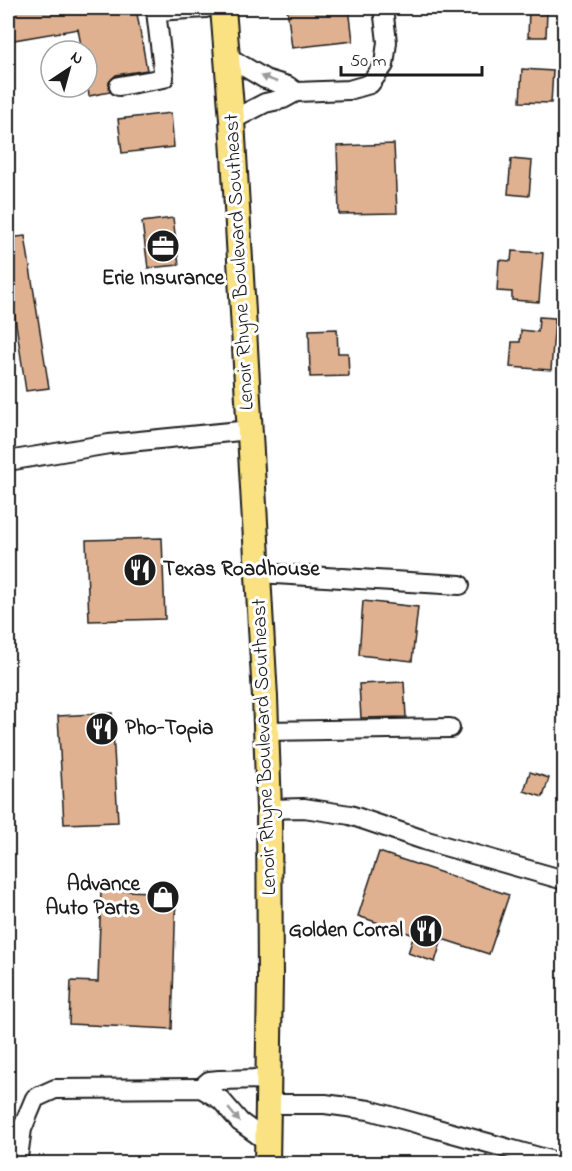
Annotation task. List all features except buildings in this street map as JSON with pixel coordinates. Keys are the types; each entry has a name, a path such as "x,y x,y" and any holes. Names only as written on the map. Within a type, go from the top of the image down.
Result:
{"main road":[{"name":"Lenoir Rhyne Boulevard Southeast","path":"223,8 228,57 250,430 269,809 267,1153"}],"street":[{"path":"118,86 164,78 156,9 206,8"},
{"path":"232,120 265,103 283,99 296,92 349,90 370,84 384,65 387,42 383,8"},
{"path":"228,57 265,79 288,86 296,92"},
{"path":"8,461 109,444 250,430"},
{"path":"258,573 460,585"},
{"path":"266,731 450,728"},
{"path":"269,809 304,808 350,815 427,841 564,880"},
{"path":"201,1088 209,1081 269,1079"},
{"path":"17,1164 22,1129 35,1098 55,1089 201,1088 221,1100 267,1153"},
{"path":"268,1104 314,1104 369,1110 564,1164"}],"place":[{"name":"Erie Insurance","path":"163,246"},
{"name":"Texas Roadhouse","path":"140,570"},
{"name":"Pho-Topia","path":"102,729"},
{"name":"Advance Auto Parts","path":"163,897"},
{"name":"Golden Corral","path":"426,931"}]}
